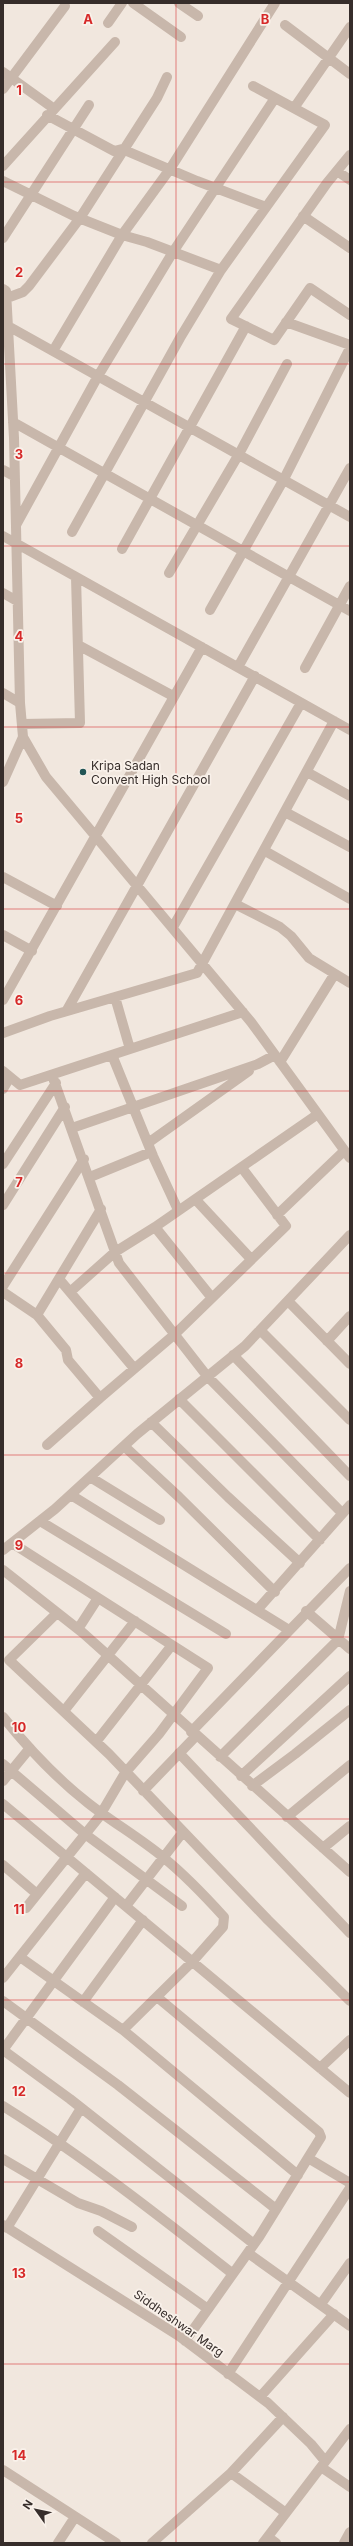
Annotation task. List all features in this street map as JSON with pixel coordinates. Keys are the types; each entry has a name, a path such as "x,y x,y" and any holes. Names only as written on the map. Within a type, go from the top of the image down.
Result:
{"street":[{"path":"108,23 122,3"},
{"path":"133,3 181,37"},
{"path":"179,3 198,16"},
{"path":"53,351 122,235 170,169 275,3"},
{"path":"3,89 7,75 65,6"},
{"path":"285,25 350,74"},
{"path":"294,108 350,27"},
{"path":"3,164 115,42"},
{"path":"7,75 50,112 73,129 114,151 122,148 215,188 266,207"},
{"path":"167,77 157,98 122,148 80,218 29,286 23,292 5,293 13,422 20,702 23,737 46,777 173,926 243,1012 348,1154 277,1215"},
{"path":"72,532 180,338 221,270 325,125 253,86"},
{"path":"15,527 98,376 173,252 275,98"},
{"path":"3,238 89,105"},
{"path":"350,155 336,171 303,216 231,319 274,340 310,288 350,315"},
{"path":"336,171 350,180"},
{"path":"3,181 80,218 122,235 221,270"},
{"path":"303,216 350,248"},
{"path":"210,610 284,479 350,346 286,322"},
{"path":"8,326 350,517"},
{"path":"122,549 189,426 246,326"},
{"path":"3,363 9,352"},
{"path":"169,573 196,524 239,454 287,364"},
{"path":"13,422 60,446 350,611"},
{"path":"238,667 350,468"},
{"path":"3,470 14,476"},
{"path":"3,536 350,730"},
{"path":"22,724 80,723 76,577"},
{"path":"305,668 350,586"},
{"path":"3,593 17,600"},
{"path":"78,645 173,696"},
{"path":"3,1000 202,647"},
{"path":"67,1010 254,676"},
{"path":"3,693 20,702"},
{"path":"173,926 301,703"},
{"path":"3,1033 67,1010 196,973 265,851 334,721"},
{"path":"3,782 23,737"},
{"path":"307,772 350,796"},
{"path":"285,812 350,847"},
{"path":"265,851 350,899"},
{"path":"3,877 57,906"},
{"path":"235,904 280,927 291,936 302,953 334,975 350,983"},
{"path":"3,935 32,951"},
{"path":"72,1128 258,1064 278,1059 334,975"},
{"path":"115,997 130,1050"},
{"path":"3,1089 7,1074 20,1085 54,1079 112,1056 243,1012"},
{"path":"112,1056 134,1107 149,1148 178,1210"},
{"path":"90,1177 149,1148 258,1064"},
{"path":"54,1079 84,1159 119,1263 208,1376 342,1513"},
{"path":"3,1164 54,1079"},
{"path":"4,1202 65,1107"},
{"path":"70,1292 115,1252 155,1227 178,1210 196,1200 318,1114"},
{"path":"3,1286 84,1159"},
{"path":"47,1445 133,1368 175,1334 286,1226 242,1168"},
{"path":"196,1200 251,1259"},
{"path":"37,1315 101,1209"},
{"path":"155,1227 212,1298"},
{"path":"3,1550 40,1521 151,1422 233,1355 260,1330 350,1235"},
{"path":"59,1279 133,1368"},
{"path":"3,1292 37,1315 66,1350 68,1360 100,1398"},
{"path":"288,1301 350,1364"},
{"path":"327,1341 350,1316"},
{"path":"260,1330 350,1420"},
{"path":"233,1355 350,1476"},
{"path":"179,1399 320,1540"},
{"path":"151,1422 228,1497 300,1563"},
{"path":"124,1446 179,1497 274,1592"},
{"path":"90,1477 160,1520"},
{"path":"70,1495 258,1609 289,1630"},
{"path":"258,1609 350,1505"},
{"path":"40,1521 226,1634"},
{"path":"12,1543 208,1668 172,1714 159,1734 125,1772 102,1814 26,1908"},
{"path":"3,1570 78,1629 350,1872"},
{"path":"143,1790 180,1753 194,1734 306,1611 349,1573"},
{"path":"220,1757 338,1640 350,1591"},
{"path":"78,1629 98,1598"},
{"path":"306,1611 350,1649"},
{"path":"57,1613 6,1663 64,1711 96,1742 350,2001"},
{"path":"64,1711 135,1621"},
{"path":"96,1742 172,1645"},
{"path":"241,1776 350,1676"},
{"path":"252,1786 296,1754 350,1710"},
{"path":"3,1717 30,1748 66,1784 102,1814 187,1877 224,1917 223,1927 193,1961 123,2030"},
{"path":"3,1781 30,1748"},
{"path":"180,1753 350,1933"},
{"path":"3,1764 85,1834 182,1906"},
{"path":"287,1817 350,1765"},
{"path":"3,1804 350,2093"},
{"path":"323,1848 350,1826"},
{"path":"126,1906 183,1832"},
{"path":"3,1865 37,1894"},
{"path":"3,1978 86,1873"},
{"path":"115,1897 25,2017 3,2050 81,2108 254,2244"},
{"path":"83,2002 143,1920"},
{"path":"20,1957 123,2030 298,2175"},
{"path":"157,1997 319,2132 321,2137 254,2244 186,2341"},
{"path":"3,2001 118,2085 276,2209"},
{"path":"320,2068 350,2040"},
{"path":"3,2106 60,2142 233,2274"},
{"path":"5,2227 81,2108"},
{"path":"308,2158 350,2183"},
{"path":"3,2160 78,2203 101,2211 132,2227"},
{"path":"228,2374 350,2188"},
{"name":"Siddheshwar Marg","path":"5,2227 89,2278 186,2341 260,2397 283,2417 312,2444 323,2464 350,2487"},
{"path":"98,2231 208,2309"},
{"path":"248,2253 350,2326"},
{"path":"321,2304 350,2263"},
{"path":"260,2397 334,2314"},
{"path":"152,2543 231,2473 283,2417"},
{"path":"276,2543 265,2540 350,2429"},
{"path":"3,2470 116,2543"},
{"path":"231,2473 286,2513"},
{"path":"58,2543 74,2517"},
{"path":"344,2543 350,2532"}],"place":[{"name":"Kripa Sadan Convent High School","path":"83,772"}]}
